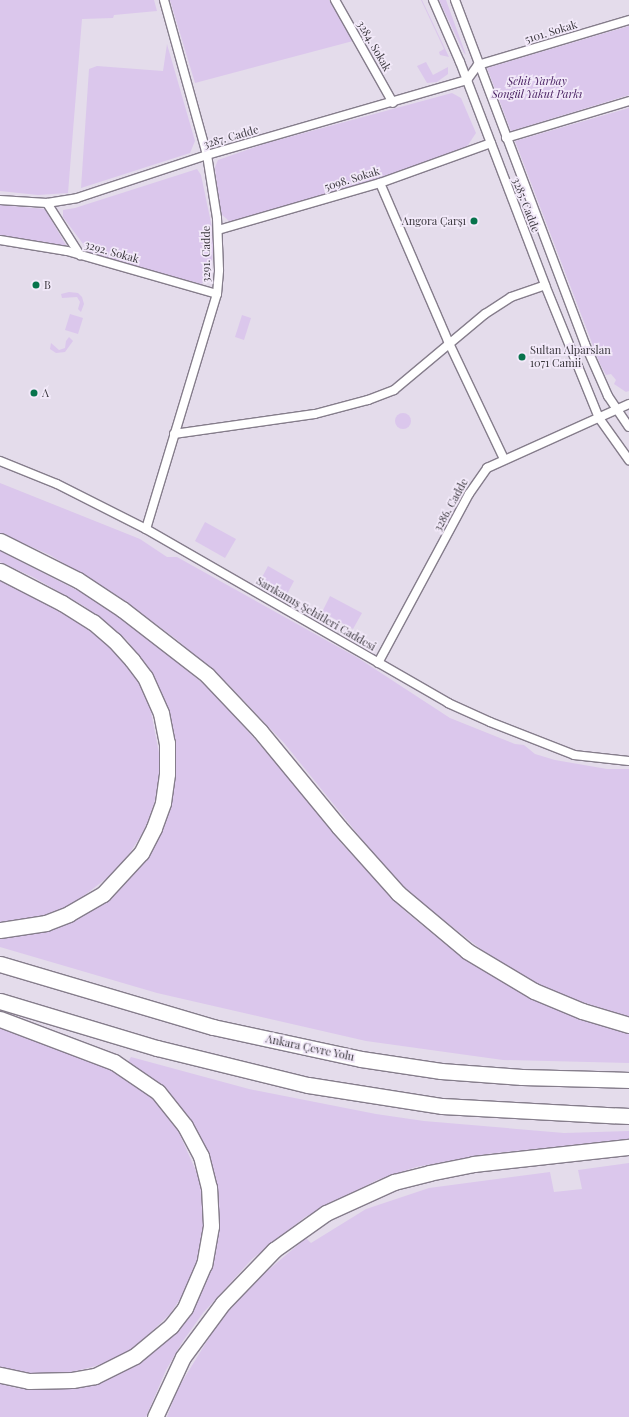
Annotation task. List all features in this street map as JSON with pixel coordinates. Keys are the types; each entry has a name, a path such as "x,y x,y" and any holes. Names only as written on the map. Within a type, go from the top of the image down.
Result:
{"highway":[{"path":"0,541 78,580 116,605 207,676 260,731 339,827 398,893 466,951 534,991 582,1011 629,1025"},
{"path":"0,572 62,603 93,622 114,640 145,677 161,713 167,743 167,766 163,803 154,828 140,853 119,879 103,894 69,914 28,928 0,930"},
{"name":"Ankara Çevre Yolu","path":"0,964 213,1027 361,1059 470,1073 629,1080"},
{"path":"0,1000 156,1048 308,1085 442,1106 629,1116"},
{"path":"0,1019 114,1062 158,1092 185,1126 201,1156 209,1187 211,1219 204,1264 185,1308 171,1326 135,1356 95,1376 72,1380 29,1381 0,1375"},
{"path":"155,1417 183,1357 223,1303 274,1250 326,1214 387,1185 429,1173 474,1164 629,1147"}],"street":[{"name":"3291. Cadde","path":"146,529 217,294 218,230 207,155 164,0"},
{"name":"3284. Sokak","path":"335,0 393,103"},
{"name":"3285. Cadde","path":"433,0 467,80 545,285 599,418 629,460"},
{"name":"3285. Cadde","path":"455,0 478,65 585,344 616,410 629,427"},
{"name":"5101. Sokak","path":"478,65 629,20"},
{"path":"467,80 478,65"},
{"name":"3287. Cadde","path":"0,200 46,203 77,198 207,155 393,103 467,80"},
{"path":"506,138 629,101"},
{"name":"5098. Sokak","path":"218,230 380,183 491,143"},
{"path":"380,183 448,341 504,459"},
{"path":"46,203 80,255"},
{"name":"3292. Sokak","path":"0,240 80,255 217,294"},
{"path":"174,434 315,414 368,400 394,390 448,341 511,297 545,285"},
{"name":"3286. Cadde","path":"378,663 474,485 486,468 629,404"},
{"name":"Sarıkamış Şehitleri Caddesi","path":"0,461 58,484 146,529 448,702 540,744 574,755 629,761"}],"green space":[{"path":"0,0 154,0 157,11 114,15 113,18 82,19 68,193 38,195 0,191"},
{"path":"170,0 329,0 353,41 195,83"},
{"path":"421,0 449,57 440,55 439,52 444,49"},
{"path":"439,0 446,0 466,55 464,53"},
{"name":"Şehit Yarbay Songül Yakut Parkı","path":"629,26 629,95 511,131 487,68"},
{"path":"167,44 195,141 190,153 81,188 89,69 97,66 163,71"},
{"path":"426,62 433,75 448,67 448,74 437,82 427,83 417,66"},
{"path":"452,93 461,98 476,133 468,145 461,149 376,179 241,221 229,221 220,213 215,167 218,160 267,143"},
{"path":"629,108 629,391 626,392 614,384 616,380 611,374 606,375 600,364 515,141"},
{"path":"197,169 201,175 214,237 211,276 201,284 92,256 63,217 63,210 75,208"},
{"path":"0,205 45,209 67,247 0,236"},
{"path":"69,292 78,293 82,297 84,304 81,312 78,309 80,302 77,297 62,298 61,294"},
{"path":"70,314 83,318 78,334 65,330"},
{"path":"242,315 251,318 244,340 235,337"},
{"path":"69,337 73,341 65,352 56,353 50,349 51,343 59,350 65,348 66,341"},
{"path":"400,413 406,413 411,418 409,427 406,429 400,429 395,424 395,418"},
{"path":"0,483 140,539 167,557 177,557 358,658 450,718 515,744 524,745 535,754 555,760 607,769 629,769 629,1017 561,995 530,980 487,954 427,907 390,874 284,743 227,683 176,639 119,597 50,555 0,533"},
{"path":"205,522 236,539 225,558 195,541"},
{"path":"0,551 98,601 138,629 213,692 282,770 341,843 406,912 456,953 525,995 572,1016 629,1033 629,1063 503,1060 366,1041 157,993 0,947 0,936 37,931 64,924 115,895 145,860 155,842 171,801 175,774 175,745 170,719 153,676 127,640 84,606 33,577 0,562"},
{"path":"268,566 294,581 286,596 260,581"},
{"path":"0,581 28,593 86,628 113,650 135,676 149,702 159,753 159,778 154,805 144,831 120,868 73,904 52,914 0,924"},
{"path":"330,596 362,613 353,629 322,612"},
{"path":"0,1026 89,1057 131,1079 165,1109 177,1128 199,1178 203,1204 203,1231 198,1259 182,1296 170,1314 134,1348 110,1361 67,1373 41,1375 0,1370"},
{"path":"131,1057 249,1089 376,1114 424,1121 564,1133 629,1131 629,1139 487,1154 416,1167 377,1180 305,1217 252,1259 203,1313 183,1341 166,1370 146,1417 0,1417 0,1384 21,1389 69,1388 108,1378 151,1354 171,1337 193,1308 205,1284 214,1260 219,1210 212,1168 197,1132 187,1117 127,1064"},
{"path":"629,1163 629,1417 167,1417 177,1390 218,1323 246,1289 306,1238 311,1243 366,1209 429,1188 550,1172 554,1192 582,1189 578,1170"}],"place":[{"name":"Angora Çarşı","path":"474,221"},
{"name":"B","path":"36,285"},
{"name":"Sultan Alparslan 1071 Camii","path":"522,357"},
{"name":"A","path":"34,393"}]}
